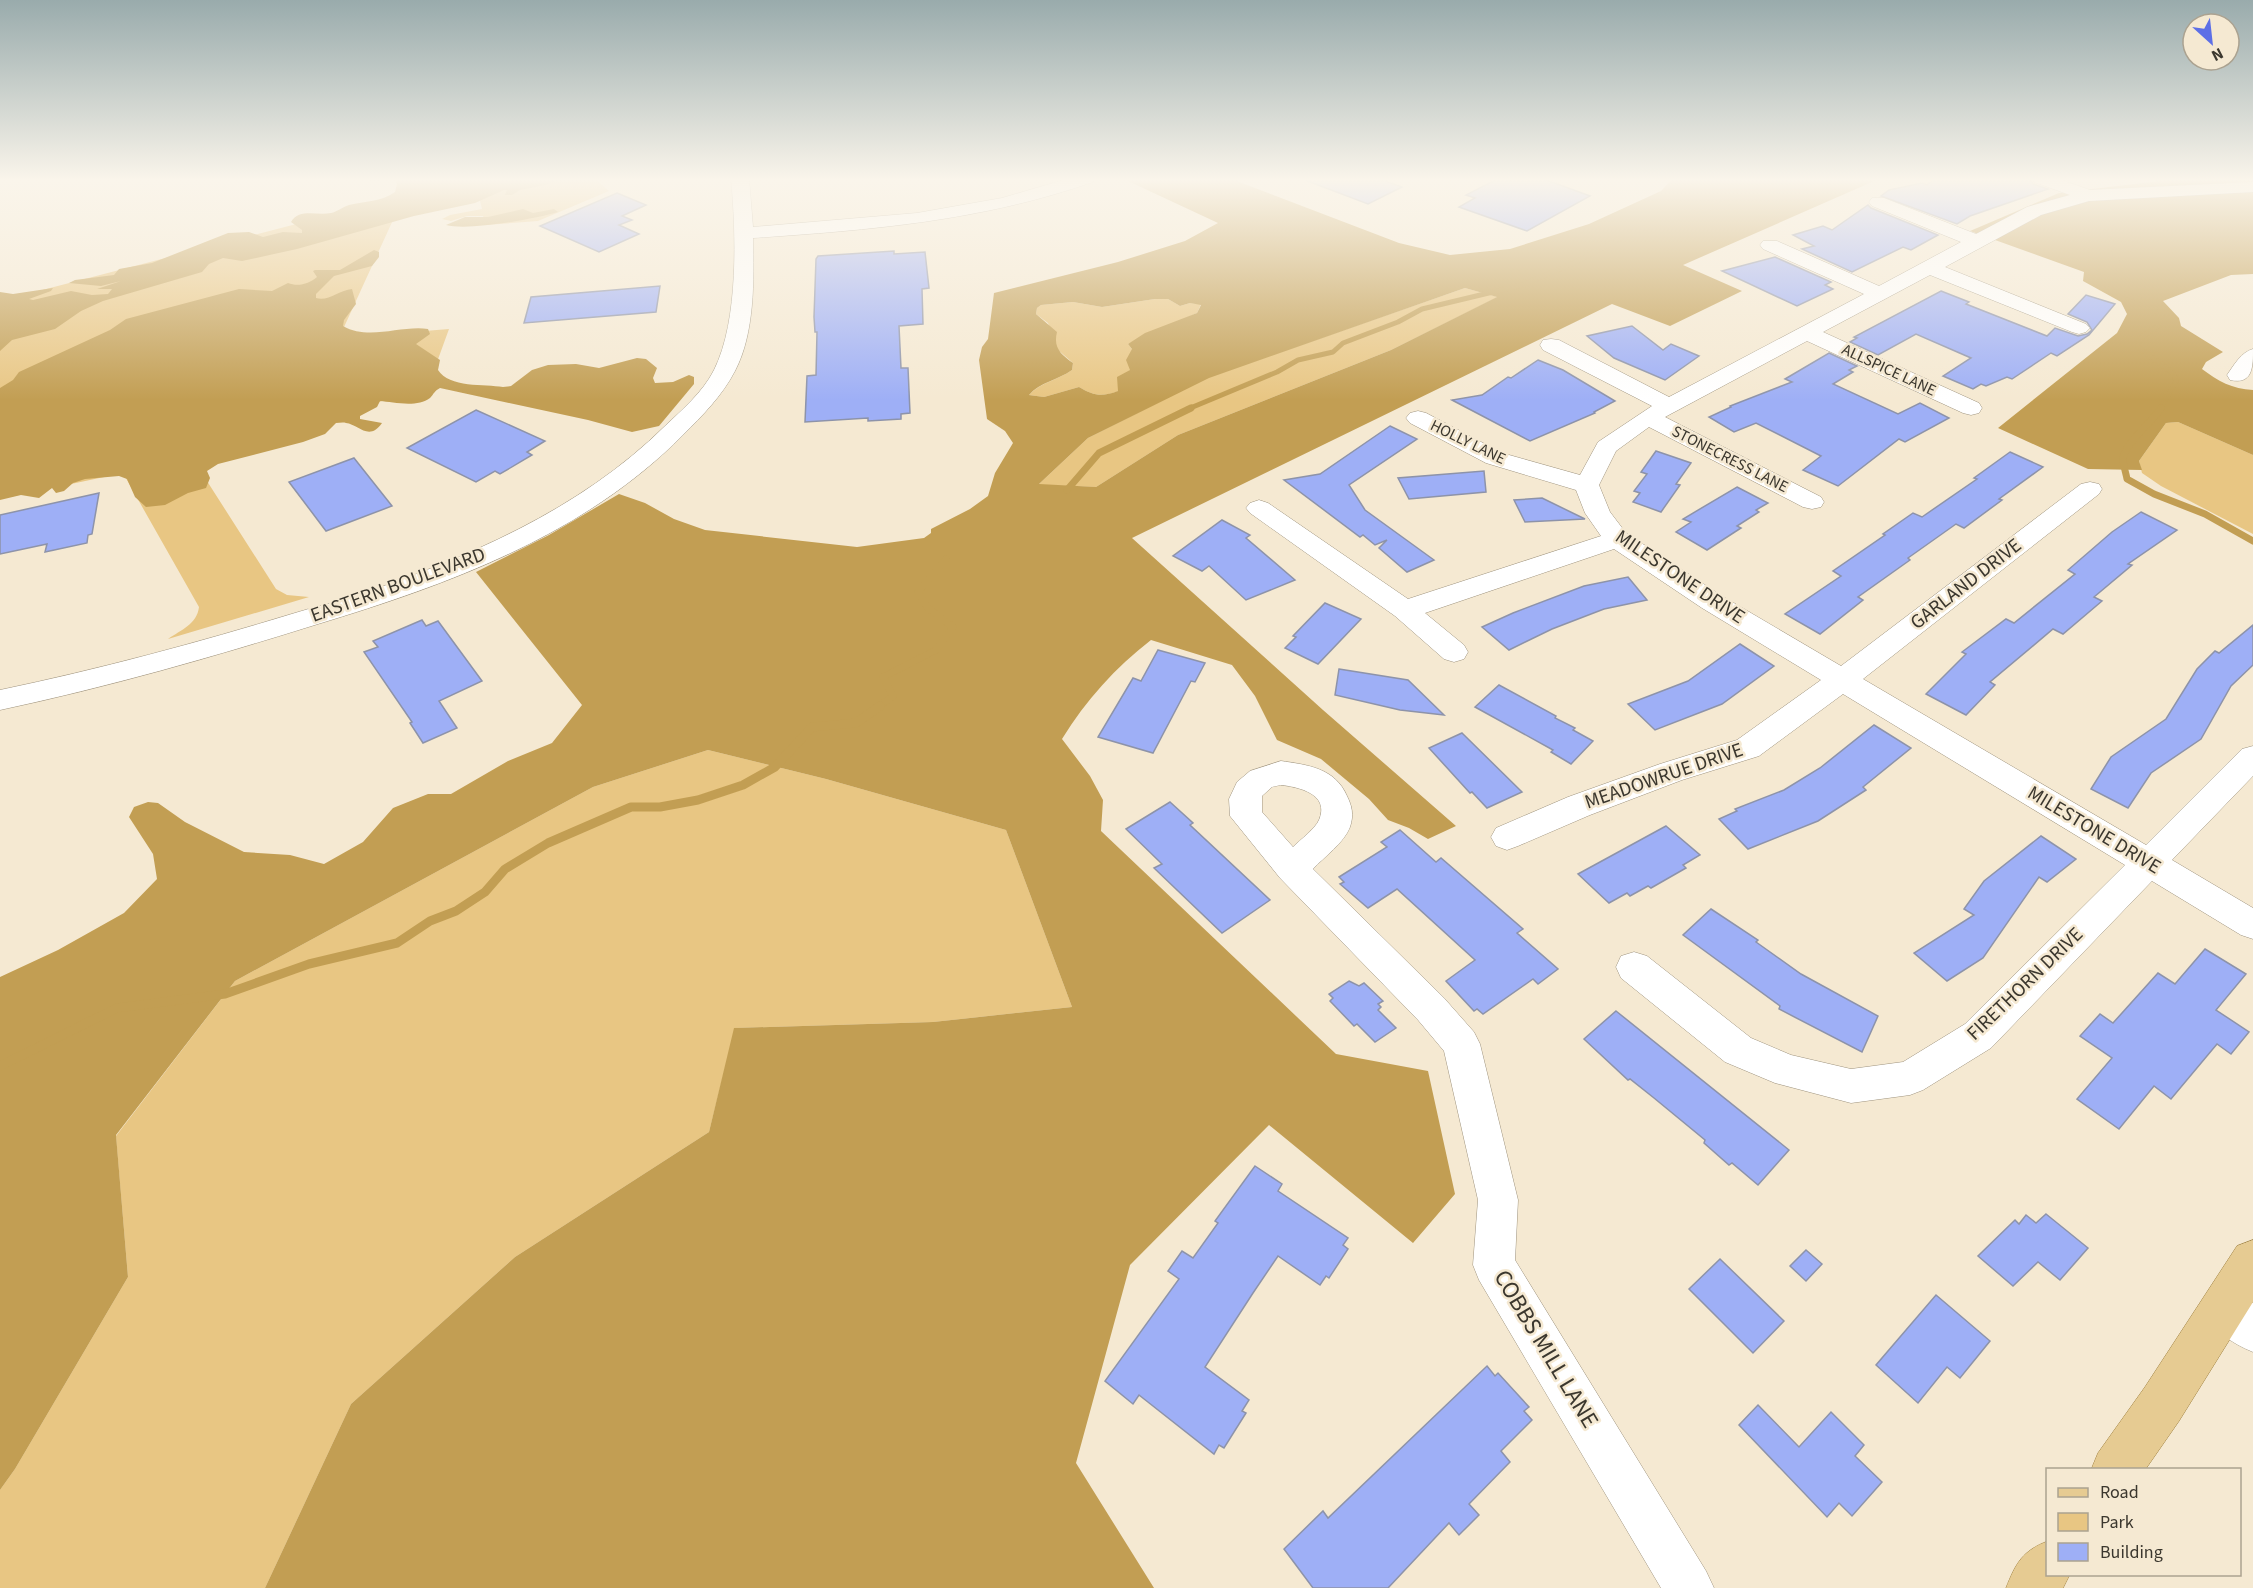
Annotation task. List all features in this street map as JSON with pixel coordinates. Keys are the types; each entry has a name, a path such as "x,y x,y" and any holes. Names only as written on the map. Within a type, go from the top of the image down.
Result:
{"main road":[{"path":"2116,1468 2162,1404 2239,1319 2253,1262"},
{"path":"2032,1588 2046,1569"}],"street":[{"name":"EASTERN BOULEVARD","path":"0,700 131,670 365,602 435,576 497,549 578,506 644,460 675,432 706,398 726,368 738,329 742,252"},
{"path":"1786,252 1881,294"},
{"path":"1587,485 1606,447 1659,411 1960,252"},
{"path":"1931,268 2079,328"},
{"name":"ALLSPICE LANE","path":"1807,333 1971,408"},
{"name":"STONECRESS LANE","path":"1551,345 1812,502"},
{"path":"2238,375 2253,356"},
{"name":"HOLLY LANE","path":"1418,418 1494,458 1587,485"},
{"name":"MILESTONE DRIVE","path":"1587,485 1598,513 1617,539 1712,602 2253,925"},
{"name":"GARLAND DRIVE","path":"1842,680 2090,489"},
{"path":"1259,508 1405,610 1454,652"},
{"path":"1405,610 1617,539"},
{"name":"MEADOWRUE DRIVE","path":"1507,837 1671,772 1748,748 1842,680"},
{"name":"FIRETHORN DRIVE","path":"1634,967 1738,1050 1788,1071 1851,1086 1910,1078 1978,1036 2253,757"},
{"name":"COBBS MILL LANE","path":"1292,869 1431,1009 1461,1044 1498,1200 1494,1265 1689,1588"}],"green space":[{"path":"188,252 378,252 339,338 449,329 429,384 198,467 276,589 287,595 309,597 168,639 192,622 199,607 123,473 0,499 0,301"},
{"path":"1465,288 1498,297 1391,350 1178,435 1096,487 1038,485 1088,438 1209,377"},
{"path":"1168,299 1180,306 1190,303 1201,304 1197,313 1128,344 1132,349 1130,370 1119,391 1098,395 1079,387 1044,397 1029,395 1039,387 1072,370 1073,363 1057,349 1048,323 1036,314 1037,308 1041,305 1073,302 1102,307"},
{"path":"2178,422 2253,455 2253,534 2161,486 2142,473 2139,461 2166,423"},
{"path":"708,750 826,779 1006,830 1072,1007 933,1022 735,1028 709,1132 515,1257 351,1404 265,1588 0,1588 0,1490 15,1469 128,1277 116,1136 235,981 593,787"}],"shaded area":[{"path":"180,252 283,252 242,261 223,258 209,264 202,272 103,301 81,311 55,329 12,340 0,351 0,292 13,294 53,288 51,291 29,299 33,300 71,291 92,295 108,294 112,289 97,289 121,281 101,286 69,283 75,280 114,275 119,269 152,263"},
{"path":"370,252 379,252 379,257 372,266 334,276 316,294 316,298 329,297 352,289 356,304 344,320 343,326 353,330 374,332 428,329 430,334 416,344 440,360 438,370 450,380 503,387 511,386 532,370 548,365 576,364 599,368 637,358 646,359 657,368 653,378 655,383 673,382 689,375 694,377 694,384 659,426 632,432 588,420 440,388 430,398 419,403 380,401 377,407 360,416 360,419 382,423 373,431 368,432 350,424 336,423 325,434 303,442 218,464 207,471 210,478 206,488 188,493 165,505 146,507 135,497 127,479 119,476 85,479 56,493 52,488 39,498 21,495 0,500 0,388 13,380 19,372 110,330 126,319 239,289 272,291 288,283 303,284 317,277 313,271 315,270 340,270"},
{"path":"1150,252 1438,252 1450,255 1479,252 1712,252 1683,265 1742,291 1670,326 1612,304 1132,538 1456,826 1428,839 1388,820 1369,799 1321,759 1277,740 1255,696 1232,665 1151,640 1102,685 1062,739 1090,776 1103,800 1101,831 1336,1054 1428,1071 1455,1194 1413,1243 1269,1125 1130,1265 1076,1463 1154,1588 265,1588 351,1404 515,1257 709,1132 734,1028 933,1022 1072,1007 1006,830 826,779 708,750 593,787 235,981 116,1135 128,1277 15,1469 0,1490 0,977 58,950 124,913 157,879 153,854 129,817 134,807 148,802 158,803 185,822 244,852 290,855 324,864 363,842 393,808 428,794 451,794 508,761 552,743 582,705 476,572 549,535 619,494 645,503 674,519 705,530 857,547 924,538 931,533 931,529 970,509 988,496 995,473 1013,443 1005,431 987,419 979,360 982,347 988,339 994,293","holes":["1465,288 1497,297 1391,350 1178,435 1096,487 1039,484 1088,438 1209,378","1168,299 1180,306 1190,303 1201,305 1197,313 1145,333 1128,344 1132,349 1126,360 1130,370 1117,377 1118,391 1098,395 1079,387 1044,397 1029,395 1038,387 1072,370 1073,363 1059,350 1056,342 1057,332 1036,314 1037,308 1041,305 1073,302 1102,307"]},
{"path":"2029,252 2253,252 2253,274 2231,275 2163,301 2179,318 2181,326 2223,352 2206,362 2202,369 2226,384 2253,390 2253,455 2178,422 2166,423 2139,461 2142,470 2088,469 1998,428 2117,333 2127,314 2121,302 2083,281 2084,272"}],"building":[{"path":"925,252 929,288 922,289 923,324 899,326 901,368 908,368 910,413 901,414 901,419 868,421 868,418 805,422 807,376 816,375 817,332 815,332 814,317 818,256"},
{"path":"1809,252 1893,252 1852,272"},
{"path":"1775,257 1831,282 1825,285 1833,289 1797,306 1722,271"},
{"path":"660,286 656,312 524,323 531,297"},
{"path":"1941,291 1969,302 1966,304 2047,336 2055,328 2078,336 2092,330 2087,322 2068,314 2086,295 2115,304 2089,335 2057,356 2051,353 2012,379 2007,377 1986,386 1981,384 1973,389 1943,376 1971,358 1916,334 1878,355 1850,342 1857,338 1854,337"},
{"path":"1632,326 1663,350 1671,344 1699,356 1665,380 1614,358 1587,336"},
{"path":"1829,353 1857,366 1849,370 1853,372 1833,384 1898,414 1920,403 1949,418 1905,442 1899,439 1838,486 1803,470 1821,456 1756,423 1734,432 1709,417 1730,406 1792,382 1785,379"},
{"path":"1538,360 1563,370 1615,401 1595,413 1530,441 1452,400 1482,395"},
{"path":"476,410 545,441 527,452 532,455 500,474 495,471 476,482 407,448"},
{"path":"1390,426 1417,439 1349,485 1365,510 1434,560 1407,572 1379,548 1387,540 1375,545 1363,535 1360,537 1284,480 1320,474"},
{"path":"1656,451 1691,463 1676,484 1680,485 1661,512 1633,502 1640,493 1634,491 1647,474 1641,472"},
{"path":"2010,452 2043,467 1964,528 1956,524 1908,558 1910,560 1858,597 1863,600 1820,634 1785,614 1841,576 1833,571 1885,535 1883,534 1913,513 1922,517 1977,479 1974,478"},
{"path":"354,458 392,506 326,531 289,482"},
{"path":"1484,471 1486,492 1409,499 1398,478"},
{"path":"1737,487 1768,503 1756,510 1759,512 1737,526 1741,528 1707,550 1676,532 1691,522 1683,519"},
{"path":"99,493 92,534 88,535 87,543 45,552 47,544 0,554 0,515"},
{"path":"1542,498 1585,519 1525,522 1514,500"},
{"path":"2141,512 2177,530 2128,564 2132,565 2094,597 2102,601 2063,634 2053,629 1990,682 1995,685 1966,715 1926,694 1966,654 1962,652 2006,619 2014,623 2075,574 2068,570 2112,532"},
{"path":"1222,520 1250,535 1246,538 1295,580 1246,600 1209,566 1202,571 1173,556"},
{"path":"1628,577 1647,600 1604,609 1552,629 1509,650 1482,627 1584,586"},
{"path":"1325,603 1361,619 1318,664 1285,648 1296,637 1293,636"},
{"path":"422,620 426,626 438,621 482,681 439,701 457,728 423,743 410,723 412,722 364,652 378,647 373,641"},
{"path":"2253,625 2253,665 2231,686 2201,739 2151,773 2128,808 2091,789 2111,757 2166,719 2197,669 2215,651 2219,653"},
{"path":"1740,644 1774,666 1722,704 1655,730 1628,704 1688,681"},
{"path":"1158,650 1205,663 1195,682 1191,681 1153,753 1098,737 1133,678 1141,681"},
{"path":"1339,669 1408,680 1444,715 1400,710 1335,695"},
{"path":"1499,685 1556,716 1555,718 1575,728 1573,730 1593,741 1571,764 1551,752 1553,750 1475,707"},
{"path":"1874,725 1911,748 1863,787 1866,790 1818,821 1748,849 1719,819 1737,811 1735,809 1784,790 1820,768"},
{"path":"1462,733 1522,792 1487,808 1472,792 1470,793 1429,748"},
{"path":"1170,802 1193,823 1190,825 1270,900 1222,933 1154,868 1162,864 1126,829"},
{"path":"1666,826 1700,855 1683,865 1686,868 1651,888 1648,886 1630,896 1627,893 1609,903 1578,874"},
{"path":"1400,830 1436,862 1441,858 1523,929 1517,933 1558,969 1538,984 1533,979 1483,1014 1477,1009 1474,1011 1446,981 1475,960 1397,889 1368,908 1340,884 1344,882 1339,877 1387,847 1381,842"},
{"path":"2041,836 2076,859 2047,882 2039,877 1983,958 1947,981 1914,953 1974,915 1964,909 1984,881"},
{"path":"1711,909 1758,940 1756,942 1801,974 1878,1016 1862,1052 1779,1009 1780,1006 1683,935"},
{"path":"2205,949 2246,974 2216,1010 2249,1032 2231,1054 2217,1044 2171,1099 2154,1086 2119,1129 2077,1099 2112,1058 2080,1036 2100,1014 2113,1023 2158,973 2175,984"},
{"path":"1349,981 1359,986 1364,983 1383,1001 1378,1004 1381,1007 1378,1010 1396,1028 1375,1042 1357,1024 1354,1026 1330,1001 1333,998 1329,994"},
{"path":"1616,1011 1789,1150 1758,1185 1732,1163 1729,1165 1704,1143 1705,1140 1630,1079 1628,1080 1584,1039"},
{"path":"1255,1166 1282,1184 1278,1191 1348,1238 1343,1245 1348,1249 1329,1278 1326,1276 1320,1285 1278,1256 1253,1293 1205,1367 1249,1400 1242,1411 1246,1413 1224,1448 1219,1445 1214,1454 1139,1395 1133,1404 1105,1381 1179,1279 1168,1271 1182,1251 1193,1258 1218,1223 1215,1221"},
{"path":"2046,1214 2088,1248 2060,1280 2038,1262 2013,1286 1978,1256 2015,1220 2019,1224 2026,1215 2036,1223"},
{"path":"1806,1250 1822,1264 1806,1281 1790,1266"},
{"path":"1720,1259 1784,1321 1753,1353 1689,1289"},
{"path":"1936,1295 1990,1341 1960,1378 1947,1367 1918,1403 1876,1365"},
{"path":"1487,1366 1495,1376 1498,1373 1529,1407 1524,1411 1532,1420 1501,1451 1510,1462 1469,1504 1479,1515 1459,1535 1449,1523 1388,1588 1313,1588 1284,1549 1323,1511 1328,1518"},
{"path":"1758,1405 1799,1447 1831,1412 1864,1445 1855,1456 1882,1482 1852,1516 1839,1503 1827,1517 1739,1425"}],"waterway":[{"path":"1188,409 1277,372 1298,360 1333,352 1343,343 1398,322 1422,309 1522,285 1594,252"},
{"path":"2114,252 2120,272 2112,284 2122,293 2141,300 2162,316 2157,327 2140,338 2138,347 2174,374 2176,382 2160,409"},
{"path":"1067,490 1099,453 1191,408"},
{"path":"2161,408 2133,440 2125,453 2123,461 2127,479 2154,494 2205,514 2253,541"},
{"path":"878,707 893,696 883,677 936,650 953,627 928,608 918,592 946,559"},
{"path":"0,1066 117,1008 225,994 309,964 397,943 430,921 456,911 485,892 505,869 548,843 631,807 660,807 698,800 743,785 775,767 812,727 856,723 880,706"}]}
